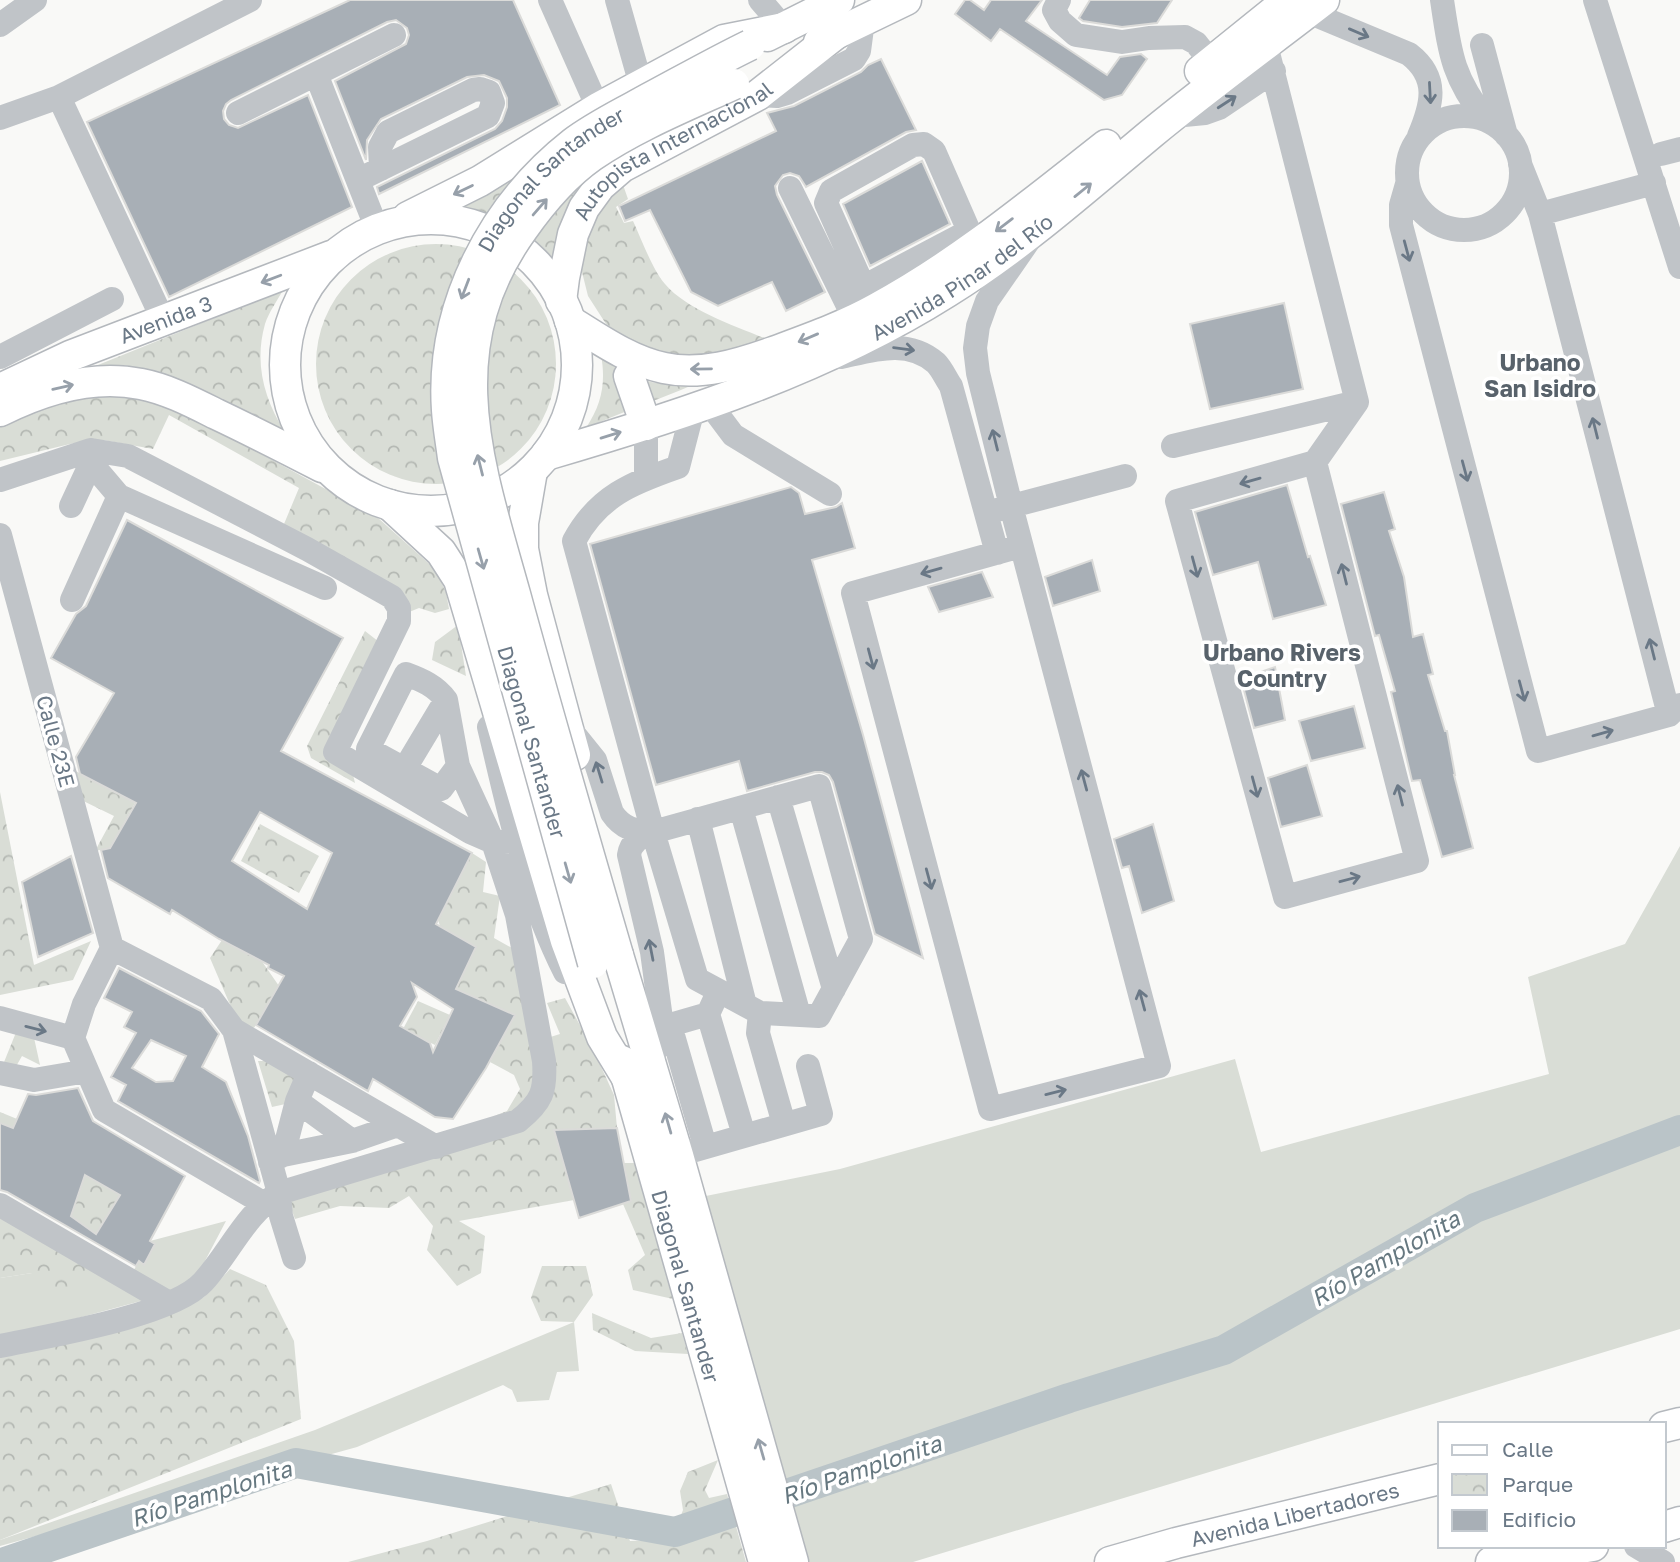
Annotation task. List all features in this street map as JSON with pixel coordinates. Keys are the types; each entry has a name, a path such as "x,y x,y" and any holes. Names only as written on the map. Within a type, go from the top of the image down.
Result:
{"main road":[{"path":"333,473 315,453 301,431 288,398 284,363 289,328 298,303 311,281 334,254 361,236 480,181 598,108 724,40 784,28 839,0"},
{"name":"Autopista Internacional","path":"566,311 564,278 573,234 584,208 600,186 622,167 746,89 850,27 906,0"},
{"name":"Avenida Pinar del Río","path":"566,311 640,361 666,369 709,370 788,346 864,305 972,239 1211,62 1306,4"},
{"name":"Avenida Pinar del Río","path":"539,463 813,363 895,323 948,292 1038,227 1174,116 1270,58 1306,4"},
{"name":"Diagonal Santander","path":"784,28 586,135 541,170 515,198 477,259 462,296 448,367 447,410 453,458 606,959 687,1240 793,1562"},
{"name":"Diagonal Santander","path":"606,959 533,663 480,465 471,412 474,343 483,306 496,272 516,239 558,187 590,158 626,134 746,89"},
{"path":"385,226 412,220 444,220 487,231 513,245 536,265 566,311 576,356 575,391 567,418 539,463 523,523 523,549 532,595 567,726 639,983 639,1071"},
{"name":"Avenida 3","path":"0,389 70,356 334,254"},
{"path":"640,361 629,376 646,425"},
{"path":"0,411 34,395 64,386 140,384 195,404 333,473 362,494 390,505 435,511 466,507 494,497 539,463"},
{"path":"390,505 433,543 450,562 459,580 559,917 603,1037 639,1071"},
{"name":"Diagonal Santander","path":"639,1071 691,1150 687,1240 764,1562"},
{"name":"Avenida Libertadores","path":"1110,1562 1176,1543 1438,1479"},
{"path":"1491,1562 1561,1550"}],"street":[{"path":"0,25 35,0"},
{"path":"0,118 59,97 250,0"},
{"path":"550,0 598,108"},
{"path":"617,0 640,85"},
{"path":"760,0 784,28"},
{"path":"1059,0 1054,10 1060,21 1076,35 1122,42 1185,37 1196,43 1211,62"},
{"path":"1306,4 1409,54 1420,62 1429,79 1430,109 1408,159 1408,184 1401,205 1401,225 1538,751 1674,710 1541,214 1516,148 1469,98 1459,81 1450,53 1442,0"},
{"path":"1595,0 1680,267"},
{"path":"238,113 394,35"},
{"path":"1482,45 1496,97 1496,127"},
{"path":"1270,58 1357,402 1315,462 1177,502 1285,897 1417,861 1315,462"},
{"path":"316,74 358,180 385,226"},
{"path":"59,97 163,320"},
{"path":"1469,98 1496,97"},
{"path":"1419,136 1433,124 1450,117 1468,116 1496,127"},
{"path":"864,305 826,203 831,191 913,145 925,144 934,151 972,239"},
{"path":"1408,184 1414,201 1425,215 1439,225 1457,230 1474,230 1491,224 1505,213 1516,199 1521,182 1521,164"},
{"path":"358,180 381,169"},
{"path":"1541,214 1654,183"},
{"path":"790,188 864,305"},
{"path":"1021,546 853,593 990,1108 1159,1066 1021,546 978,373 975,348 978,326 987,302 1038,227"},
{"path":"0,356 113,299"},
{"path":"54,329 70,356"},
{"path":"813,363 896,347 918,351 937,364 951,386 996,553"},
{"path":"1173,446 1357,402"},
{"path":"567,726 595,760 616,819 628,829 638,832 653,832 819,786 862,939 819,1016 753,1009 697,979 653,832 574,541 583,523 600,504 646,478 678,467 701,406 733,435 830,494"},
{"path":"646,425 646,478"},
{"path":"91,456 119,496 325,588"},
{"path":"71,506 91,456"},
{"path":"0,480 91,456 128,456 150,465 355,574 392,597 399,608 399,621 335,752 470,832 504,841"},
{"path":"986,512 1125,476"},
{"path":"72,600 119,496"},
{"name":"Calle 23E","path":"0,536 112,947"},
{"path":"271,1198 518,1121 539,1101 546,1084 540,1034 504,841 477,671 475,630"},
{"path":"458,766 441,789 368,749 406,674 423,680 446,700 458,766 504,841 532,894 554,950 603,1037"},
{"path":"404,770 446,700"},
{"path":"778,797 834,989"},
{"path":"741,808 799,1015"},
{"path":"698,820 784,1124"},
{"path":"639,1071 662,1026 652,952 629,855 634,843 653,832"},
{"path":"277,1159 234,1030 211,999 112,947 84,1004 72,1038 104,1110 271,1198 281,1216 294,1258"},
{"path":"719,991 708,1014 744,1135"},
{"path":"708,1014 670,1025 691,1150 821,1114 808,1066"},
{"path":"0,1018 72,1038"},
{"path":"234,1030 436,1147"},
{"path":"0,1073 34,1080 87,1071"},
{"path":"0,1346 130,1317 169,1303 201,1284 271,1198 277,1159 309,1073"},
{"path":"298,1101 352,1141"},
{"path":"277,1159 352,1141 398,1125"},
{"path":"0,1205 169,1303"},
{"path":"1639,1548 1663,1562"}],"green space":[{"path":"586,136 606,170 559,264 512,231 485,220 458,214 453,205"},
{"path":"622,182 628,199 616,207 624,223 633,221 665,284 699,310 769,340 769,346 689,361 633,344 606,324 588,296 581,268 590,218"},
{"path":"424,244 448,244 493,258 521,279 536,297 547,318 554,341 554,387 547,410 536,431 521,449 493,470 471,479 448,484 424,484 379,470 360,457 343,440 330,421 321,399 316,376 316,352 330,307 343,288 360,271 379,258 401,249"},
{"path":"283,290 265,324 261,367 271,407 285,432 165,375 125,365 93,367"},
{"path":"601,355 627,373 653,382 680,383 712,376 586,428 596,410 601,393"},
{"path":"93,391 168,403 377,517 435,569 446,592 449,609 435,613 419,608 397,617 284,524 299,488 169,415 153,449 103,440 70,444 0,461 0,415"},
{"path":"458,625 466,676 432,660 435,642"},
{"path":"365,631 383,645 347,749 355,783 311,758 307,746"},
{"path":"70,768 135,803 110,848 95,851 114,816 71,795"},
{"path":"0,792 34,965 91,941 73,980 0,995"},
{"path":"260,824 319,856 299,893 241,861"},
{"path":"1680,846 1680,1329 913,1562 805,1562 686,1200 840,1169 1235,1059 1261,1152 1549,1074 1528,977 1625,944"},
{"path":"472,853 486,862 483,892 500,896 494,938 512,948 544,1083 529,1110 494,1116 507,1111 520,1089 514,1075 490,1062 515,1015 456,989 476,947 440,926 438,920"},
{"path":"222,940 261,960 279,986 254,1028 237,1021 210,958"},
{"path":"565,998 614,1095 617,1128 554,1131 574,1200 459,1221 485,1236 481,1273 457,1286 427,1250 433,1226 409,1196 389,1208 340,1206 295,1219 287,1197 540,1104 544,1039 560,1034 547,1003"},
{"path":"418,1001 450,1015 435,1045 403,1029"},
{"path":"31,1024 40,1065 22,1056 6,1084 0,1072 19,1025"},
{"path":"258,1061 271,1061 301,1080 290,1103 272,1107"},
{"path":"0,1112 44,1130 35,1147 120,1195 96,1234 71,1216 77,1197 18,1164 18,1130 2,1124 0,1129"},
{"path":"624,1163 635,1163 673,1299 633,1290 628,1270 645,1255 623,1204 631,1201"},
{"path":"0,1200 94,1254 88,1285 72,1292 41,1283 32,1273 0,1278"},
{"path":"226,1221 196,1278 167,1294 0,1339 0,1278 32,1273 94,1254 131,1275 139,1261 144,1264 155,1245 150,1241"},
{"path":"542,1266 586,1266 593,1295 574,1322 541,1321 531,1298"},
{"path":"230,1269 266,1285 294,1341 301,1419 0,1540 0,1355 134,1326 204,1297"},
{"path":"592,1313 651,1338 682,1333 688,1354 635,1351 593,1330"},
{"path":"574,1322 579,1371 557,1372 549,1400 517,1402 512,1390 503,1385 357,1447 0,1546 0,1540 315,1430"},
{"path":"718,1460 705,1490 709,1498 727,1494 746,1562 348,1562 427,1541 611,1484 630,1541 672,1539 683,1510 680,1491 688,1472"}],"building":[{"path":"350,0 513,0 560,105 379,194 377,187 495,129 502,121 507,107 507,98 499,81 484,75 467,77 381,119 367,140 366,160 335,81 406,44 409,35 407,28 396,20 387,22 231,100 223,111 224,119 229,125 238,128 308,95 352,207 169,297 87,122"},
{"path":"965,0 970,0 984,10 991,0 1042,0 1026,21 1107,75 1120,57 1141,54 1147,59 1122,95 1104,100 1000,29 991,41 955,14"},
{"path":"1090,0 1172,0 1157,23 1122,27 1083,21 1079,18"},
{"path":"881,59 916,130 906,132 806,187 799,176 790,173 783,175 775,186 825,292 786,311 772,282 718,306 691,292 650,210 625,221 619,206 776,131 767,113 794,106"},
{"path":"922,161 950,224 870,266 843,204"},
{"path":"1284,303 1303,389 1210,409 1190,324"},
{"path":"1287,485 1308,557 1310,556 1326,605 1273,619 1258,562 1213,575 1195,512"},
{"path":"791,487 799,493 805,514 836,507 842,503 855,548 812,560 863,735 923,958 875,934 829,775 815,772 747,791 739,761 656,785 590,544"},
{"path":"1384,492 1395,529 1389,531 1404,577 1413,637 1423,634 1433,674 1428,675 1447,731 1454,775 1473,848 1442,857 1420,780 1412,781 1391,692 1395,691 1379,635 1375,636 1341,504"},
{"path":"127,520 343,638 281,751 472,853 436,924 476,947 456,989 515,1015 486,1068 453,1119 435,1117 373,1079 368,1091 256,1025 284,976 172,910 170,914 108,878 101,850 110,848 136,803 80,774 76,757 114,693 51,658 76,614 86,606","holes":["260,812 332,853 307,909 232,861","412,983 453,1009 433,1052 430,1043 400,1026 417,997"]},
{"path":"1092,560 1100,591 1053,606 1045,577"},
{"path":"982,572 993,597 939,612 928,587"},
{"path":"1275,667 1285,720 1254,728 1241,679"},
{"path":"1354,706 1365,748 1311,761 1299,721"},
{"path":"1307,765 1322,816 1281,827 1268,778"},
{"path":"1153,824 1174,901 1142,913 1129,866 1122,868 1114,839"},
{"path":"71,856 93,933 38,957 22,882"},
{"path":"119,968 201,1011 219,1034 202,1067 226,1082 248,1136 259,1183 118,1101 126,1085 111,1077 136,1033 124,1027 132,1012 104,998","holes":["151,1040 186,1056 173,1081 156,1082 132,1068"]},
{"path":"78,1088 93,1121 185,1176 150,1241 155,1244 144,1265 139,1261 136,1266 0,1190 0,1123 13,1128 28,1094","holes":["85,1175 120,1195 96,1234 71,1216"]},
{"path":"617,1128 631,1201 579,1218 554,1130"}],"waterway":[{"name":"Río Pamplonita","path":"5,1562 296,1463 675,1532 1069,1398 1224,1350 1475,1208 1680,1130"}],"district":[{"name":"Urbano San Isidro","path":"1540,375"},
{"name":"Urbano Rivers Country","path":"1282,665"}]}
